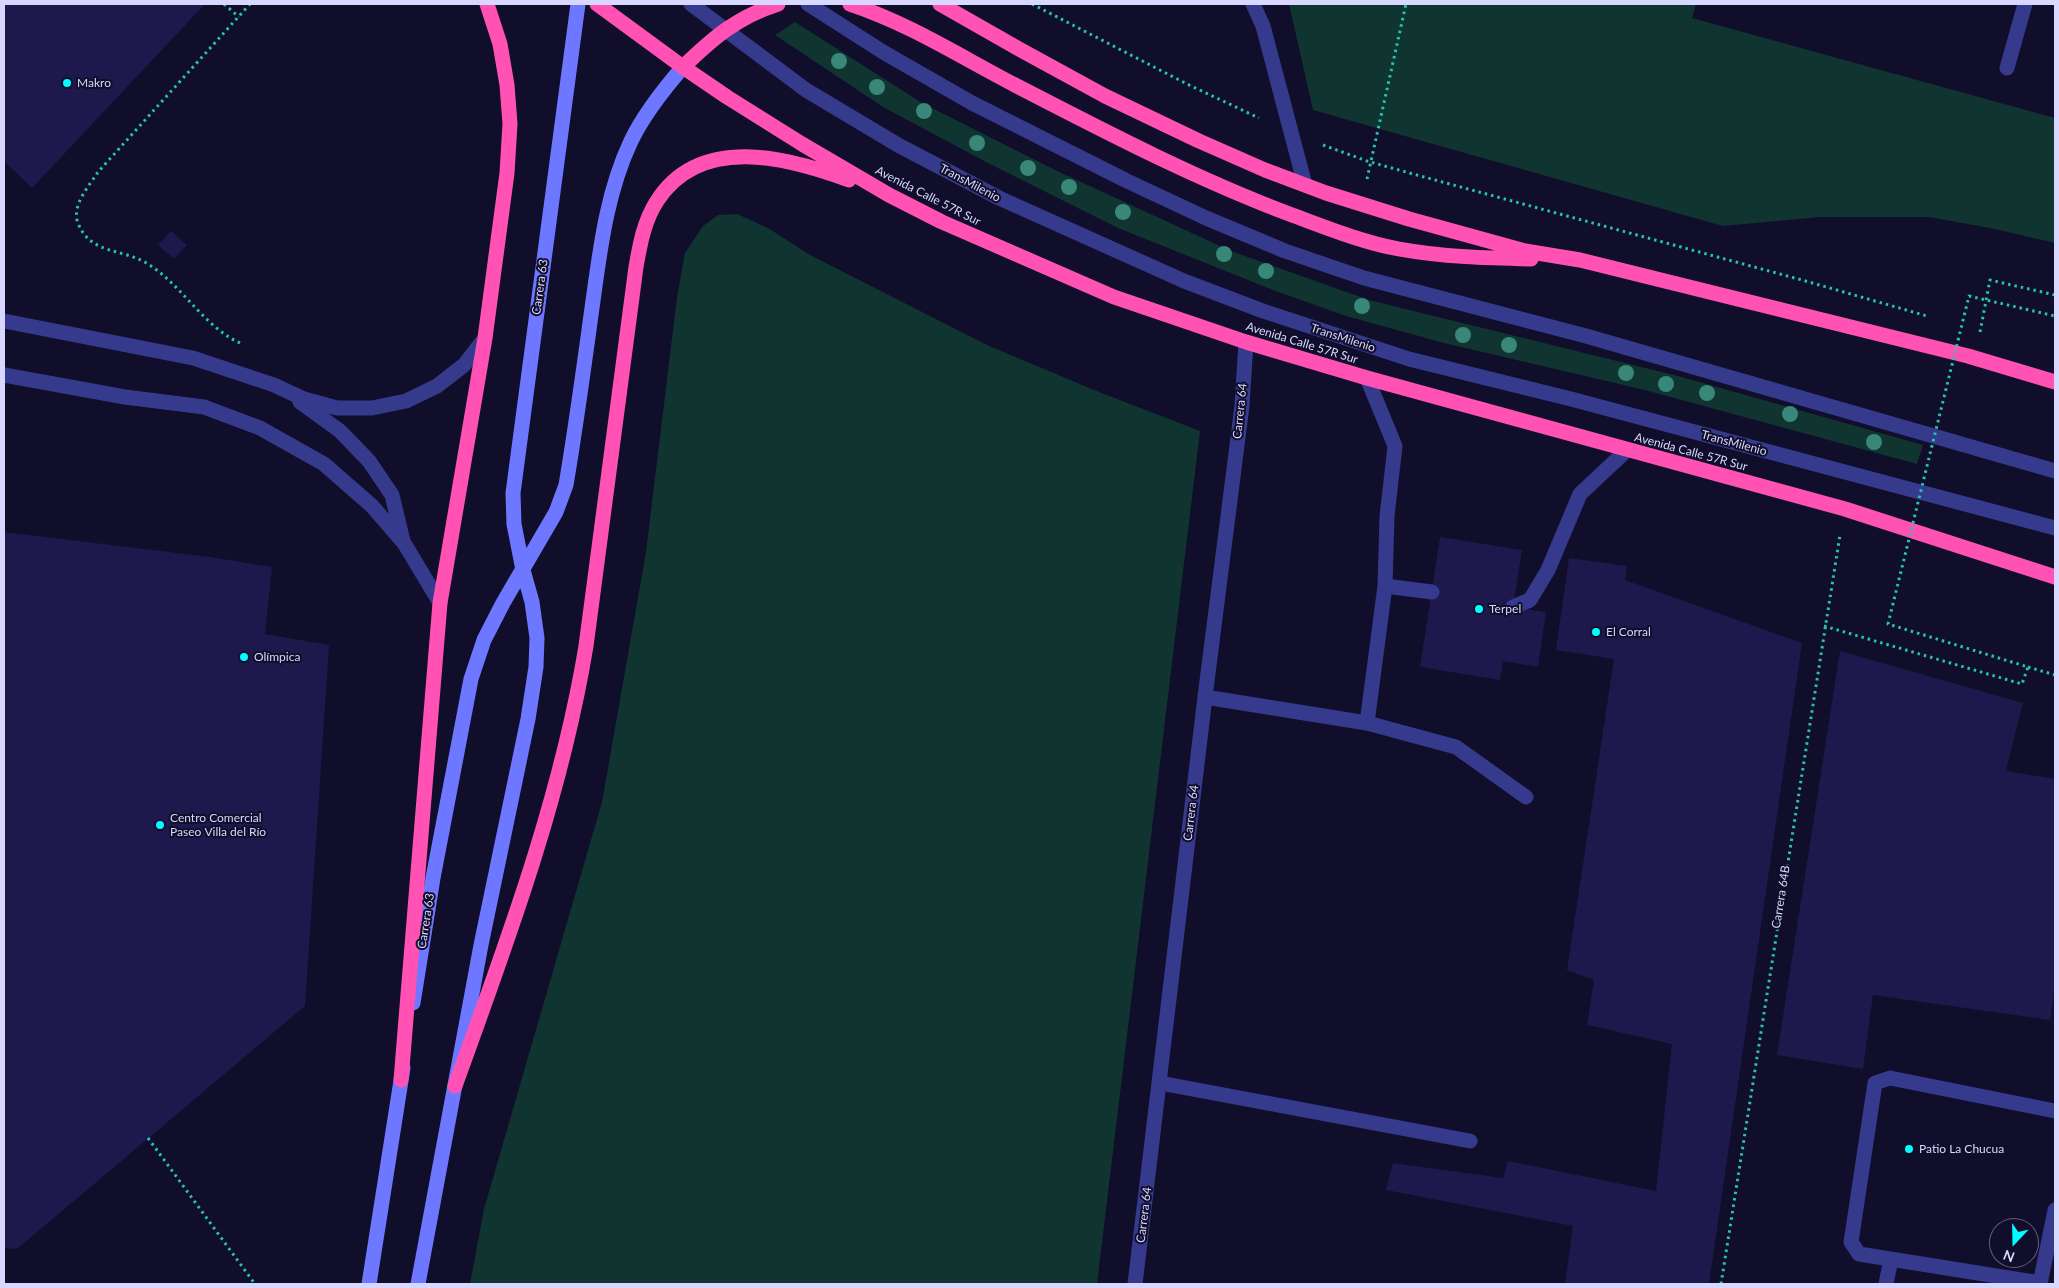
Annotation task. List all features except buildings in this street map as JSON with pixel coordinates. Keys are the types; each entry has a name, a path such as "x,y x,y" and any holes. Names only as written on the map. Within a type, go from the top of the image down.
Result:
{"highway":[{"path":"401,1080 440,602 485,338 507,173 510,124 508,85 500,44 487,4"},
{"name":"Avenida Calle 57R Sur","path":"597,4 683,67 802,144 889,195 958,230 1114,297 1246,342 1367,378 1845,509 2055,577"},
{"path":"683,67 724,30 751,14 778,4"},
{"path":"850,4 875,12 914,31 1147,152 1258,202 1339,232 1399,248 1472,258 1580,260"},
{"path":"940,4 1105,96 1199,141 1305,185 1362,204 1525,251 1580,260 1974,358 2055,382"},
{"path":"455,1086 519,908 558,778 577,702 588,636 636,267 643,231 656,202 672,181 694,168 720,158 752,156 786,160 819,169 889,195"}],"street":[{"name":"Carrera 63","path":"418,1284 480,945 528,719 536,667 537,638 532,602 523,570 514,524 513,493 578,4"},
{"name":"TransMilenio","path":"691,4 806,90 898,145 982,190 1184,281 1263,311 1409,359 1580,402 2055,528"},
{"path":"808,4 883,52 972,103 1126,181 1206,218 1285,250 1364,278 1586,336 2055,470"},
{"path":"1253,4 1263,26 1305,185"},
{"path":"2007,68 2025,4"},
{"name":"Carrera 63","path":"369,1284 433,878 471,678 484,640 503,603 556,512 566,485 599,260 608,208 619,170 631,141 648,111 660,93 683,67"},
{"path":"4,321 193,358 274,385 304,399 337,408 372,408 406,401 437,386 464,365 485,338"},
{"name":"Carrera 64","path":"1136,1284 1205,698 1242,406 1246,342"},
{"path":"4,375 125,397 204,407 260,428 324,464 372,506 404,543 440,602"},
{"path":"1367,378 1395,446 1387,516 1385,586 1367,723"},
{"path":"274,385 340,432 369,461 392,495 404,543"},
{"path":"1513,607 1530,600 1548,570 1580,494 1627,450"},
{"path":"1385,586 1432,592"},
{"path":"1205,698 1367,723 1456,747 1526,797"},
{"path":"2055,1110 1890,1078 1875,1083 1851,1242 1859,1254 2040,1284 2055,1210"},
{"path":"1160,1083 1470,1141"},
{"path":"1886,1284 1891,1259"}],"path":[{"path":"224,4 239,17"},
{"path":"247,346 232,340 215,327 180,289 161,273 131,256 106,250 88,240 77,222 79,200 98,172 250,4"},
{"path":"1032,4 1187,84 1292,134 1371,162 1934,318"},
{"path":"1362,204 1406,4"},
{"path":"1974,358 1990,280 2055,295"},
{"path":"2055,316 1969,296 1888,624 2055,675"},
{"path":"1952,323 1980,331"},
{"name":"Carrera 64B","path":"1720,1284 1824,626 1845,509"},
{"path":"1824,626 2022,684 2028,667"},
{"path":"148,1138 255,1284"}],"green space":[{"path":"1289,4 1696,4 1692,18 2055,118 2055,243 1995,229 1929,217 1820,217 1723,226 1313,110"},
{"path":"795,22 922,103 1057,171 1231,251 1369,300 1678,376 1923,445 1917,464 1645,390 1444,343 1346,316 1273,290 1118,228 986,162 883,107 775,35"},
{"path":"737,214 768,228 810,255 987,345 1094,390 1200,431 1097,1284 470,1284 484,1209 602,802 646,552 677,297 685,253 703,226 718,215"}],"place":[{"name":"Makro","path":"67,83"},
{"name":"Terpel","path":"1479,609"},
{"name":"El Corral","path":"1596,632"},
{"name":"Olímpica","path":"244,657"},
{"name":"Centro Comercial Paseo Villa del Río","path":"160,825"},
{"name":"Patio La Chucua","path":"1909,1149"}]}
